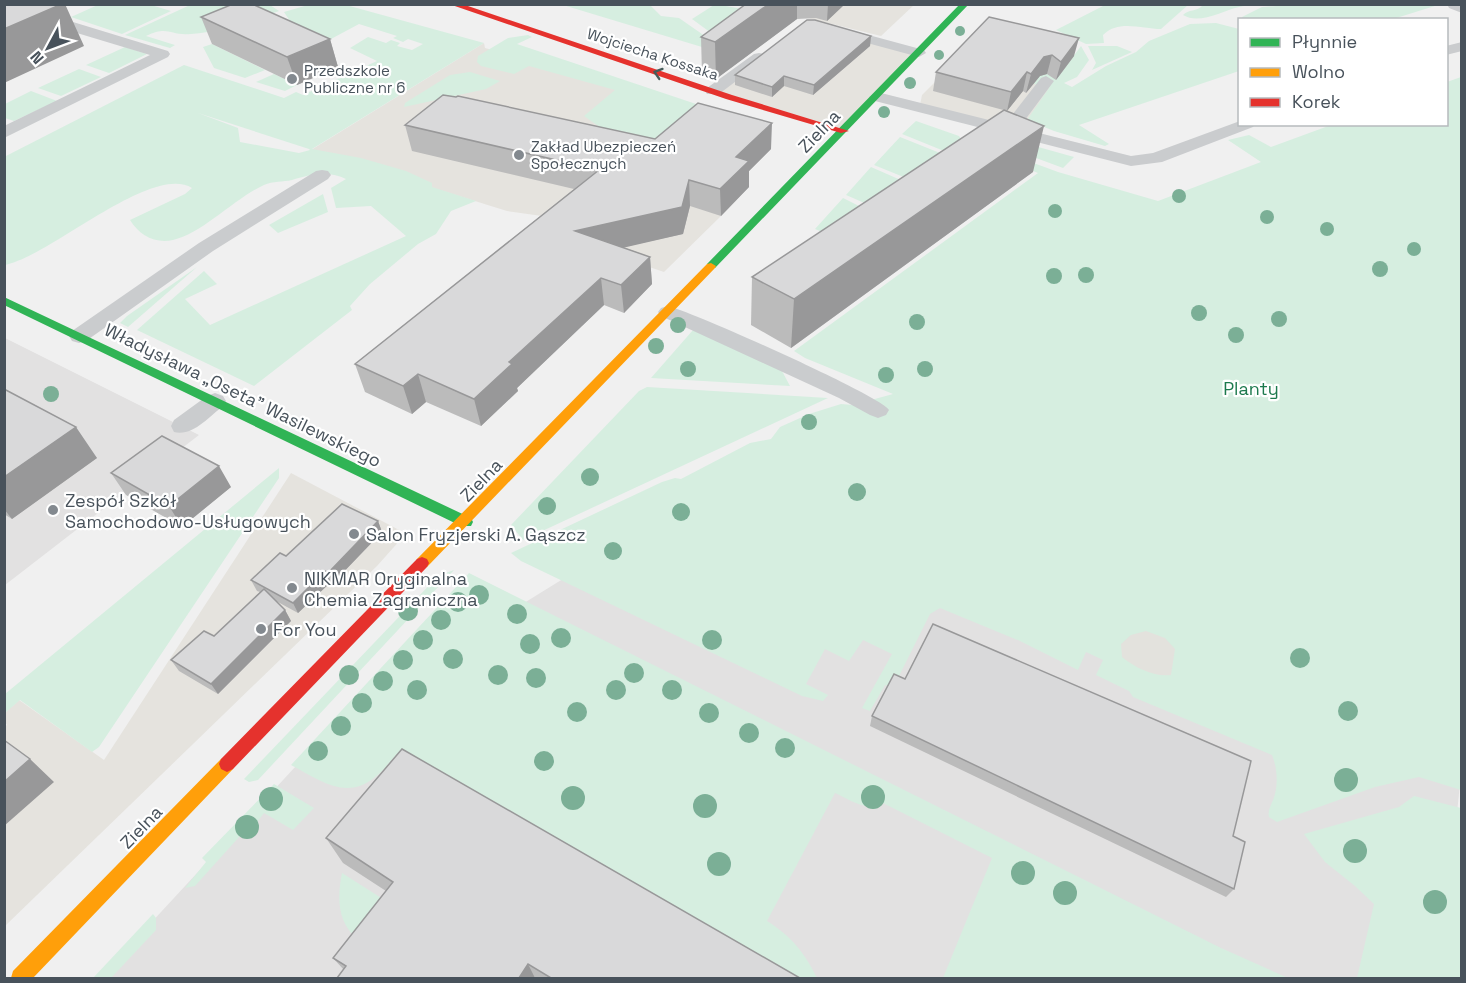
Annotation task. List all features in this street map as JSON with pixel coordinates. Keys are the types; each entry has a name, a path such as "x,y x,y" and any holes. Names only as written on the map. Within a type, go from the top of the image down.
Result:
{"street":[{"name":"Wojciecha Kossaka","path":"453,4 713,92 844,131"},
{"name":"Zielna","path":"20,978 878,97 965,4"},
{"path":"1456,4 1461,7"},
{"name":"Władysława „Oseta” Wasilewskiego","path":"4,300 465,522"}],"lane":[{"path":"4,6 168,52 4,133"},
{"path":"826,27 919,53"},
{"path":"713,92 767,51"},
{"path":"1009,130 1046,81"},
{"path":"878,97 1131,161 1156,158 1242,126"},
{"path":"79,336 206,247 322,175"},
{"path":"668,312 847,393 878,410"},
{"path":"182,426 215,401"}],"shaded area":[{"path":"755,5 914,5 881,36"},
{"path":"805,25 916,53 843,129 717,91"},
{"path":"484,43 485,48 717,112 721,216 664,272 573,241 592,223 507,211 311,150"},
{"path":"959,58 1057,82 1019,130 920,105 922,95"},
{"name":"Zespół Szkół Samochodowo-Usługowych","path":"5,338 199,435 5,585"},
{"path":"839,408 1461,774 1440,978 100,978 466,582 516,608"},
{"path":"291,473 401,531 402,538 377,566 5,926 4,727 7,725 5,713 19,700 104,760"}],"green space":[{"path":"100,4 151,5 171,11 122,34 71,17"},
{"path":"1302,4 1438,4 1396,18 1242,17 1262,7"},
{"path":"190,5 270,5 279,11 213,31 184,34 160,31 146,36 175,45 170,48 125,35"},
{"path":"308,5 346,5 484,43 312,149 361,158 406,171 432,183 432,187 476,201 451,211 436,234 418,244 370,284 350,306 352,310 254,386 137,330 204,271 217,284 185,299 210,325 406,236 371,206 336,208 331,188 346,179 319,174 267,184 242,198 195,231 166,241 148,237 130,220 185,194 192,188 174,184 153,188 101,213 25,258 5,265 4,157 184,65 284,98 296,92 303,95 377,61 350,48 368,37 386,43 391,40 400,43 397,46 412,50 423,44 408,39 403,42 393,38 397,36 359,24 331,39 290,21 284,12","holes":["198,113 309,149 299,153 240,142 238,128"]},
{"path":"563,5 650,5 661,16 679,18 735,57"},
{"path":"714,5 777,15 744,57 692,19"},
{"path":"1105,5 1188,5 1161,29 1116,27 1103,35 1104,43 1086,44 1056,30"},
{"path":"1203,5 1263,5 1242,6 1196,19 1183,15"},
{"path":"1216,23 1238,29 1238,71 1079,125 1109,144 1105,146 1054,131 1027,120 1049,88 1034,84 1038,77 971,52 1061,73 1081,46 1089,60 1077,77 1064,83 1072,87 1106,66 1136,52 1149,41 1190,24"},
{"path":"528,35 532,37 517,44 711,109 648,161 584,116 615,90 529,66 514,74 481,66 477,62 478,56 508,38"},
{"path":"212,44 265,70 245,78 214,68 203,47"},
{"path":"1088,46 1117,46 1132,52 1092,70 1096,63"},
{"path":"125,47 147,54 109,73 86,65"},
{"path":"79,69 101,77 61,96 38,88"},
{"path":"470,72 500,81 486,89 404,107 405,103 450,75"},
{"path":"274,74 297,85 285,91 256,82"},
{"name":"Planty","path":"1461,77 1461,790 1419,777 1375,787 1277,822 1269,817 1276,785 1276,769 1272,755 1133,697 1129,691 1096,675 1103,660 1086,652 1078,670 1020,641 940,608 930,614 893,688 885,685 870,711 862,708 892,654 863,640 849,661 825,649 806,684 828,695 823,701 802,696 521,561 511,553 662,482 675,478 681,479 750,443 771,439 780,427 809,414 841,404 853,405 893,394 805,358 794,351 1038,173 993,154 980,143 1058,172 1158,201 1261,162 1228,140 1249,135 1271,147 1328,126 1448,126 1448,82"},
{"path":"31,91 57,101 14,121 5,118 5,104"},
{"path":"916,121 959,136 961,139 944,151 902,134"},
{"path":"988,133 1074,157 1063,168 983,138"},
{"path":"900,137 940,153 906,178 874,165"},
{"path":"871,167 903,181 869,205 846,195"},
{"path":"323,194 328,212 278,233 269,225"},
{"path":"843,198 863,208 827,234 815,229"},
{"path":"197,267 128,327 120,323 127,316"},
{"path":"693,330 782,371 790,386 651,378"},
{"path":"647,387 828,398 523,540 511,525 639,391"},
{"path":"279,468 279,478 99,747 92,752 20,700 5,713 5,694"},
{"path":"454,570 258,780 249,782 244,779 438,576"},
{"path":"469,573 1221,948 1288,978 943,978 992,858 881,802 864,806 835,793 767,921 796,946 817,978 778,978 397,754 377,776 353,788 342,788 321,781 291,765"},
{"path":"274,784 314,808 293,830 264,813 247,838 240,836 195,886 185,888 206,862 202,858"},
{"path":"1414,796 1461,808 1461,978 1357,978 1374,904 1325,862 1304,834 1399,807"},
{"path":"342,873 408,915 358,940 346,925 340,909 339,891"},
{"path":"153,914 156,918 156,930 111,978 93,978"}],"sand":[{"path":"1146,631 1165,638 1175,649 1171,675 1158,675 1145,671 1122,657 1121,644 1131,635"}],"building":[{"path":"4,4 62,4 4,29"},
{"path":"233,4 252,4 330,39 287,57 201,17"},
{"path":"746,4 769,4 715,42 701,37"},
{"path":"989,17 1079,38 1061,62 1052,55 1044,57 1031,74 1027,72 1011,92 936,72"},
{"path":"807,20 815,20 871,36 814,85 784,76 772,87 735,75"},
{"path":"443,95 458,96 655,139 698,103 772,123 736,157 749,161 720,189 689,180 682,207 575,231 650,257 621,285 601,278 509,362 512,364 474,399 418,374 403,386 355,364 599,170 405,125"},
{"path":"1004,110 1044,126 794,299 752,277"},
{"path":"4,389 76,427 4,477"},
{"path":"162,436 219,466 169,506 111,473"},
{"path":"342,504 378,521 328,573 325,571 293,603 251,580 280,553 286,556"},
{"path":"264,589 285,610 211,684 171,660 204,631 214,636"},
{"path":"933,624 1251,761 1233,836 1245,842 1234,889 872,716 894,674 905,679"},
{"path":"4,740 30,759 4,782"},
{"path":"402,749 800,978 551,978 528,964 519,978 337,978 346,966 333,958 393,882 326,838"}],"traffic: fast":[{"path":"711,266 965,4"},
{"path":"4,300 466,522"}],"traffic: slow":[{"path":"422,563 711,266"},
{"path":"20,978 227,764"}],"traffic: jam":[{"path":"453,4 729,97 844,131"},
{"path":"227,764 422,563"}],"place":[{"name":"Przedszkole Publiczne nr 6","path":"292,79"},
{"name":"Zakład Ubezpieczeń Społecznych","path":"519,155"},
{"name":"Zespół Szkół Samochodowo-Usługowych","path":"53,510"},
{"name":"Salon Fryzjerski A. Gąszcz","path":"354,534"},
{"name":"NIKMAR Oryginalna Chemia Zagraniczna","path":"292,588"},
{"name":"For You","path":"261,629"}]}
